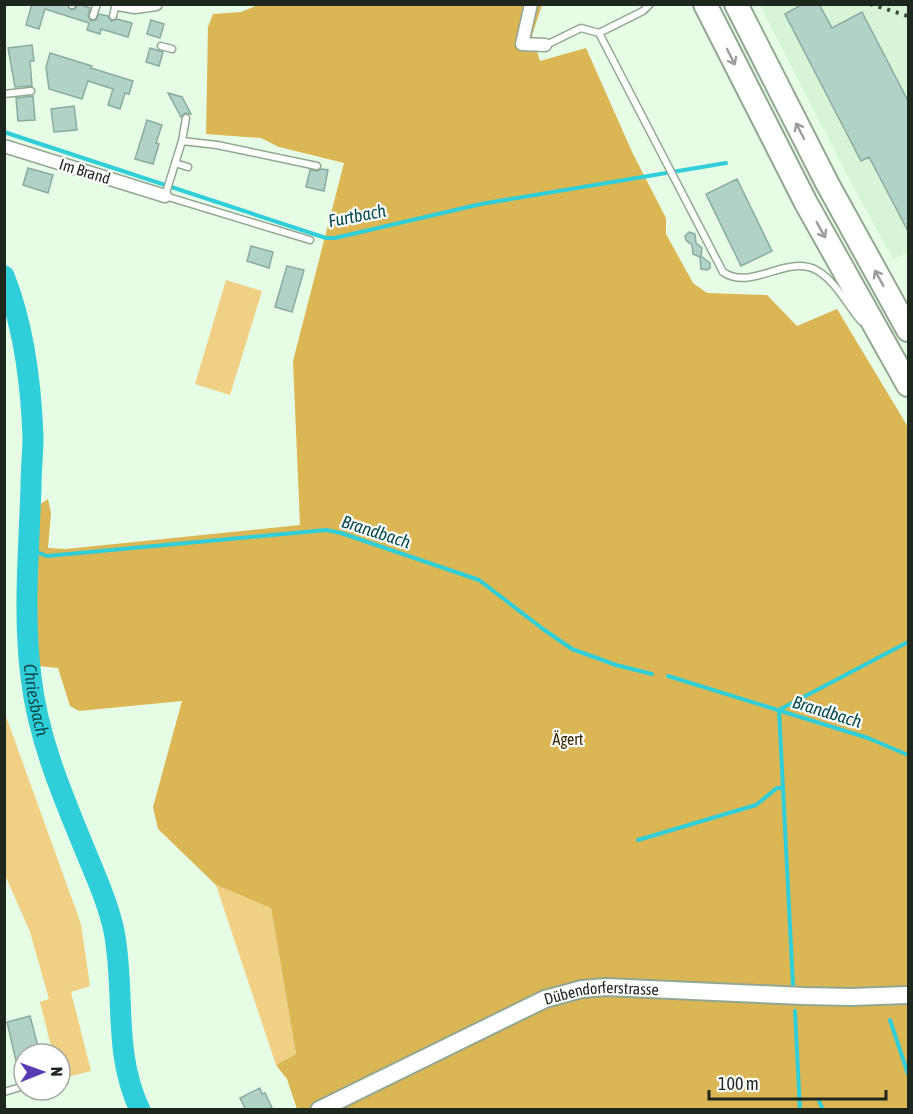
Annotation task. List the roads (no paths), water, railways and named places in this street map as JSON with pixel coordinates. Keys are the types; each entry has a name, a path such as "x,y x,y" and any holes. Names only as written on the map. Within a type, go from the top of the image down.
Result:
{"highway":[{"path":"705,4 796,184 904,377"},
{"path":"736,4 827,183 909,330"}],"street":[{"path":"116,8 156,4"},
{"path":"531,4 522,44 545,45"},
{"name":"Im Brand","path":"4,146 166,194"},
{"name":"Dübendorferstrasse","path":"319,1110 545,999 582,989 606,987 851,998 909,995"}],"lane":[{"path":"93,16 97,4"},
{"path":"545,45 581,28 599,33 643,11 650,4"},
{"path":"599,33 723,272 730,277 741,278 794,267 815,270 829,280 904,377"},
{"path":"161,46 172,49"},
{"path":"4,94 31,91"},
{"path":"186,118 182,141 166,194 310,240"},
{"path":"182,141 217,145 316,166"},
{"path":"175,163 188,167"}],"waterway":[{"name":"Furtbach","path":"4,132 326,238 335,238 481,204 726,163"},
{"name":"Chriesbach","path":"4,276 21,335 32,417 27,606 34,700 52,765 101,890 114,931 126,1066 131,1088 140,1110"},
{"name":"Brandbach","path":"29,549 47,556 326,530 341,533 479,580 572,649 616,665 652,674"},
{"path":"793,985 779,710 908,642"},
{"name":"Brandbach","path":"668,676 868,738 908,755"},
{"path":"638,840 756,805 777,788 783,788"},
{"path":"795,1011 800,1110"},
{"path":"890,1020 908,1074"},
{"path":"819,1101 823,1110"}],"railway":[{"path":"870,4 908,16"}],"park label":[{"name":"Ägert","path":"568,739"}]}
